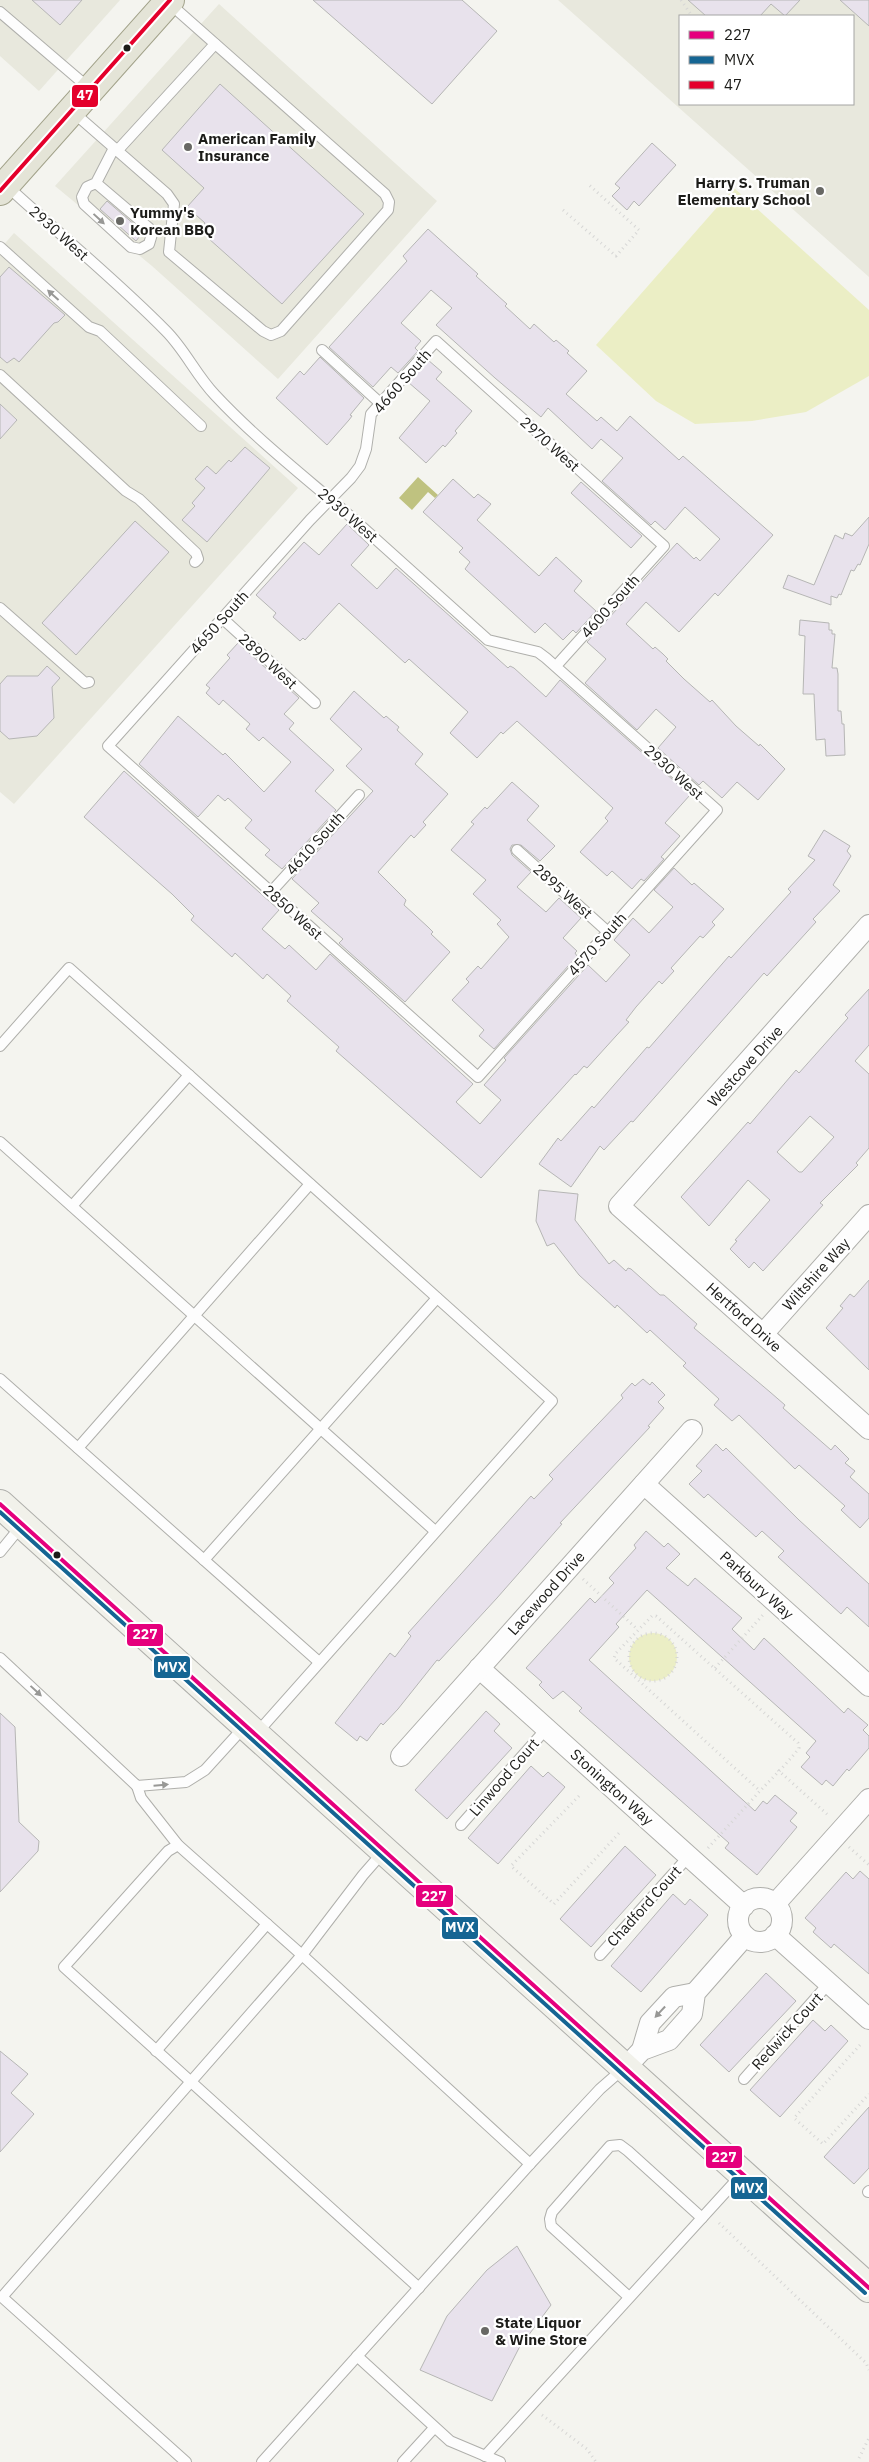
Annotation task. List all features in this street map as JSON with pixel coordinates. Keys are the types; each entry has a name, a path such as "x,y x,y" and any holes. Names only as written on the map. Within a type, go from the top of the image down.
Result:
{"main road":[{"path":"3,188 169,1"},
{"path":"0,1504 385,1850 634,2059 742,2173 869,2288"}],"street":[{"name":"Westcove Drive","path":"619,1206 869,925"},
{"name":"Hertford Drive","path":"619,1206 869,1429"},
{"name":"Wiltshire Way","path":"762,1334 869,1214"},
{"name":"Lacewood Drive","path":"401,1756 692,1430"},
{"name":"Parkbury Way","path":"644,1484 869,1686"},
{"name":"Stonington Way","path":"480,1668 744,1906"},
{"path":"775,1904 869,1799"},
{"path":"759,1898 770,1900 775,1904 782,1917 781,1927 775,1935 761,1942 746,1936 740,1928 738,1919 744,1906 759,1898"},
{"path":"775,1935 869,2019"},
{"path":"634,2059 650,2023 656,2016 674,1997 695,1993 746,1936"}],"lane":[{"path":"71,111 167,194 174,204 169,252 263,331 271,335 281,331 388,210 389,202 385,194 169,1"},
{"path":"0,12 90,90"},
{"path":"152,234 148,244 140,249 132,247 99,220 84,204 82,197 87,188 96,183 116,149 215,44"},
{"path":"96,183 149,228 152,234 170,240"},
{"name":"2930 West","path":"3,188 156,321 180,347 204,382 225,406 488,640 538,652 717,810"},
{"path":"0,248 89,327 100,331 201,426"},
{"name":"4660 South","path":"330,499 360,466 366,449 371,414 436,341"},
{"name":"2970 West","path":"436,341 664,546"},
{"path":"322,350 380,403"},
{"path":"0,375 196,553 198,559 195,562"},
{"name":"4650 South","path":"108,746 330,499"},
{"name":"4600 South","path":"556,666 664,546"},
{"path":"0,608 85,683 89,682"},
{"name":"2890 West","path":"222,618 315,704"},
{"name":"2850 West","path":"108,746 478,1077"},
{"name":"4610 South","path":"271,892 359,794"},
{"name":"4570 South","path":"478,1077 717,810"},
{"name":"2895 West","path":"517,850 608,932"},
{"path":"0,1046 69,968 552,1401 319,1662 251,1730 206,1770 186,1782 138,1786"},
{"path":"72,1206 189,1075"},
{"path":"0,1142 435,1530"},
{"path":"78,1448 310,1184"},
{"path":"204,1560 437,1298"},
{"path":"0,1379 319,1662"},
{"path":"0,1552 22,1524"},
{"path":"0,1658 138,1786 141,1798 178,1845 302,1955 530,2164"},
{"name":"Linwood Court","path":"461,1825 547,1728"},
{"path":"178,1845 168,1851 64,1967 419,2288"},
{"path":"186,2462 2,2297 302,1955 385,1850"},
{"name":"Chadford Court","path":"600,1955 689,1856"},
{"path":"156,2051 267,1924"},
{"name":"Redwick Court","path":"744,2079 829,1983"},
{"path":"262,2462 530,2164 600,2089 634,2059"},
{"path":"629,2297 551,2226 550,2219 552,2212 610,2146 620,2146 628,2151 702,2218"},
{"path":"485,2456 742,2173"},
{"path":"357,2356 450,2441 500,2462"},
{"path":"403,2462 434,2428"}],"path":[{"path":"681,0 691,15"},
{"path":"563,210 616,256 639,230 588,184"},
{"path":"583,1579 637,1629"},
{"path":"715,1668 764,1614"},
{"path":"708,1848 760,1791 778,1770 792,1758 799,1748 798,1743 656,1616 648,1618 616,1653 614,1658 618,1664 760,1791"},
{"path":"654,1633 669,1638 674,1644 678,1659 671,1673 658,1681 650,1681 636,1674 630,1659 633,1644 639,1638 654,1633"},
{"path":"778,1770 829,1816"},
{"path":"579,1796 511,1866 547,1898 554,1904 620,1832"},
{"path":"848,1846 869,1864"},
{"path":"860,2045 794,2118 823,2144 869,2094"},
{"path":"719,2222 866,2363 869,2370"},
{"path":"542,2415 587,2449 596,2462"},
{"path":"858,2458 869,2438"}],"shaded area":[{"path":"0,0 120,0 39,91 0,56"},
{"name":"Harry S. Truman Elementary School","path":"558,0 869,0 869,277"},
{"path":"219,4 437,201 278,379 152,266 55,186"},
{"path":"734,188 869,310 869,376 806,412 752,421 695,424 656,401 596,345"},
{"path":"14,233 298,488 14,804 0,792 0,249"},
{"path":"418,477 438,495 435,498 428,492 412,510 399,498"},
{"path":"653,1633 662,1635 670,1640 675,1648 677,1657 675,1666 670,1674 662,1679 653,1681 644,1679 636,1674 631,1666 629,1657 631,1648 636,1640 644,1635"}],"building":[{"path":"32,0 82,0 60,25"},
{"path":"313,0 462,0 497,31 432,104"},
{"path":"688,0 800,0 786,15 771,4 761,15 705,15"},
{"path":"840,0 869,0 869,26"},
{"path":"220,84 364,214 282,304 199,230 205,223 187,207 204,188 162,150"},
{"path":"652,143 676,165 639,206 634,201 627,210 612,196 620,188 615,184"},
{"path":"107,201 143,232 136,241 100,209"},
{"path":"428,229 478,274 476,276 507,304 505,306 530,329 534,324 554,342 556,340 587,371 566,394 597,421 601,417 617,431 630,416 679,460 683,456 773,535 718,596 715,593 679,632 646,602 626,624 653,649 655,647 663,654 668,659 666,661 684,679 710,702 712,700 736,726 759,746 760,744 785,769 758,800 737,782 722,798 703,781 699,785 658,748 676,727 656,709 637,730 585,683 606,659 587,642 677,543 694,559 696,557 700,561 720,539 685,507 665,530 655,521 651,525 602,481 623,458 601,439 592,449 548,408 541,417 495,378 436,325 452,308 431,290 401,323 421,341 415,348 418,351 398,373 391,367 373,387 329,347 407,261 403,256"},
{"path":"9,267 65,315 58,322 54,323 19,362 14,358 7,363 0,357 0,277"},
{"path":"320,357 364,398 350,415 352,416 349,420 327,445 276,398 300,371 304,375"},
{"path":"428,360 442,372 436,379 472,411 455,431 457,433 445,447 443,445 426,463 399,438 430,401 408,382"},
{"path":"0,404 17,420 0,439"},
{"path":"245,447 270,468 207,542 182,520 195,506 192,503 205,488 195,479 207,466 216,474"},
{"path":"453,479 474,498 478,494 491,504 477,520 539,576 556,557 582,581 574,591 596,611 576,633 573,630 563,640 545,623 535,633 465,569 470,562 459,552 463,548 423,512"},
{"path":"581,482 642,536 631,548 571,493"},
{"path":"869,517 869,544 860,565 858,564 854,571 851,570 841,595 839,594 837,598 831,596 831,605 783,588 788,575 814,585 835,535 843,539 845,533 852,536"},
{"path":"135,521 169,552 76,655 42,623"},
{"path":"347,524 369,545 351,565 377,589 396,568 508,668 510,666 514,668 546,697 560,680 690,795 665,823 680,836 661,857 664,859 644,881 641,879 632,889 612,871 607,876 580,852 608,821 605,818 613,808 517,721 503,734 501,732 477,758 450,733 468,712 409,659 405,663 339,603 305,640 303,638 300,641 273,617 276,613 256,595 304,542 319,555"},
{"path":"800,620 829,623 829,630 832,630 832,634 835,634 832,668 837,668 838,674 838,711 841,711 842,724 844,724 845,755 826,756 825,739 816,740 814,694 803,694 805,636 799,635"},
{"path":"238,643 299,698 284,714 294,723 289,729 334,770 315,791 336,810 282,869 265,855 270,850 245,828 252,820 228,798 225,801 218,795 198,817 139,764 178,716 223,755 225,753 264,792 291,762 263,737 259,741 246,729 250,724 223,700 219,705 206,693 210,688 206,685 230,658 227,655"},
{"path":"47,666 60,678 52,687 54,718 37,736 9,739 0,731 0,684 7,676 38,676"},
{"path":"354,691 384,718 386,716 399,727 397,730 423,754 415,764 448,794 423,822 426,825 414,838 411,835 378,872 406,900 404,905 433,932 431,934 450,952 405,1002 339,943 343,939 311,911 319,903 292,879 373,791 346,766 362,749 330,719"},
{"path":"124,771 279,910 262,929 285,949 289,945 316,970 330,954 473,1084 456,1102 480,1124 501,1100 484,1085 506,1060 504,1058 588,965 606,982 630,955 614,940 633,918 649,933 673,907 654,890 674,868 692,885 694,883 724,909 712,922 715,925 703,938 700,936 671,968 674,971 662,984 659,981 636,1007 626,1020 629,1022 587,1068 584,1066 575,1074 481,1178 336,1051 339,1047 287,1001 291,996 267,974 263,979 235,953 232,957 191,920 194,916 172,894 84,817"},
{"path":"512,782 539,806 527,820 555,846 540,861 521,845 512,845 510,849 512,855 531,872 517,887 546,912 559,898 581,918 563,938 577,951 575,953 577,956 494,1049 479,1036 484,1030 452,1000 469,982 466,979 478,966 481,969 509,937 497,924 501,920 473,894 486,880 451,850 474,824 471,822 485,807 487,809"},
{"path":"824,830 850,846 847,851 851,856 833,885 840,891 813,919 816,922 767,976 764,973 633,1122 631,1121 604,1150 600,1146 571,1187 539,1164 558,1138 561,1141 592,1106 594,1108 729,956 731,958 791,892 788,889 815,860 808,856"},
{"path":"869,989 869,1045 855,1061 869,1074 869,1148 856,1163 858,1165 820,1203 823,1205 763,1271 754,1262 749,1268 730,1249 737,1241 735,1240 770,1200 748,1180 709,1226 681,1197 748,1122 750,1124 796,1070 799,1073 848,1018 845,1015","holes":["810,1116 834,1137 802,1172 799,1172 777,1152"]},
{"path":"539,1190 578,1194 575,1220 609,1264 614,1260 626,1271 628,1268 631,1269 660,1295 664,1295 697,1324 694,1328 785,1405 783,1408 831,1450 835,1445 849,1459 845,1463 855,1471 850,1477 869,1494 869,1518 860,1528 841,1510 845,1506 799,1465 795,1469 739,1415 732,1421 714,1405 719,1399 683,1366 686,1363 650,1330 647,1333 617,1305 615,1308 579,1275 554,1243 547,1246 536,1221"},
{"path":"869,1280 869,1370 826,1328 843,1308 840,1306 850,1294 854,1297"},
{"path":"643,1379 650,1385 652,1382 665,1395 658,1402 664,1408 648,1426 650,1427 560,1523 562,1524 497,1598 439,1661 437,1660 398,1709 383,1725 381,1723 367,1741 360,1736 357,1741 335,1723 390,1653 395,1657 411,1636 408,1633 531,1496 534,1499 553,1479 549,1475 623,1398 621,1395 632,1383 635,1386"},
{"path":"716,1444 723,1451 726,1448 799,1520 869,1584 869,1627 847,1607 841,1614 778,1557 784,1551 762,1531 756,1537 708,1494 704,1498 689,1484 702,1471 696,1466"},
{"path":"646,1531 664,1547 668,1543 680,1554 666,1568 688,1586 695,1578 742,1618 732,1629 754,1650 764,1638 844,1713 848,1708 868,1725 863,1730 869,1736 869,1748 849,1771 847,1769 833,1786 826,1780 822,1785 801,1767 810,1757 806,1753 816,1741 647,1590 616,1624 619,1627 589,1660 755,1811 763,1801 767,1804 775,1795 797,1813 790,1821 797,1827 757,1875 725,1848 729,1843 579,1711 582,1708 563,1691 553,1699 539,1685 542,1682 526,1668 590,1598 595,1603 614,1583 609,1578 636,1548 634,1545"},
{"path":"486,1711 500,1724 494,1731 512,1748 447,1819 415,1790"},
{"path":"0,1713 15,1727 19,1822 39,1841 38,1851 0,1892"},
{"path":"531,1766 543,1777 548,1772 565,1787 498,1864 468,1838"},
{"path":"625,1846 656,1875 591,1947 560,1919"},
{"path":"860,1871 869,1879 869,1974 834,1944 831,1948 813,1932 816,1928 805,1918 846,1872 853,1879"},
{"path":"673,1894 685,1905 690,1899 708,1915 641,1992 611,1966"},
{"path":"766,1973 796,2001 729,2072 700,2045"},
{"path":"813,2020 825,2031 831,2025 848,2041 780,2117 750,2090"},
{"path":"0,2051 28,2074 11,2093 34,2114 0,2152"},
{"path":"869,2107 869,2168 854,2184 824,2157"},
{"path":"517,2246 551,2305 519,2348 492,2401 420,2370 447,2316 487,2270"}],"transit line":[{"name":"47","path":"0,191 170,0"},
{"name":"227","path":"0,1504 869,2288"},
{"name":"MVX","path":"0,1512 865,2293"}],"place":[{"name":"American Family Insurance","path":"188,147"},
{"name":"Harry S. Truman Elementary School","path":"820,191"},
{"name":"Yummy's Korean BBQ","path":"120,221"},
{"name":"State Liquor & Wine Store","path":"485,2331"}]}
